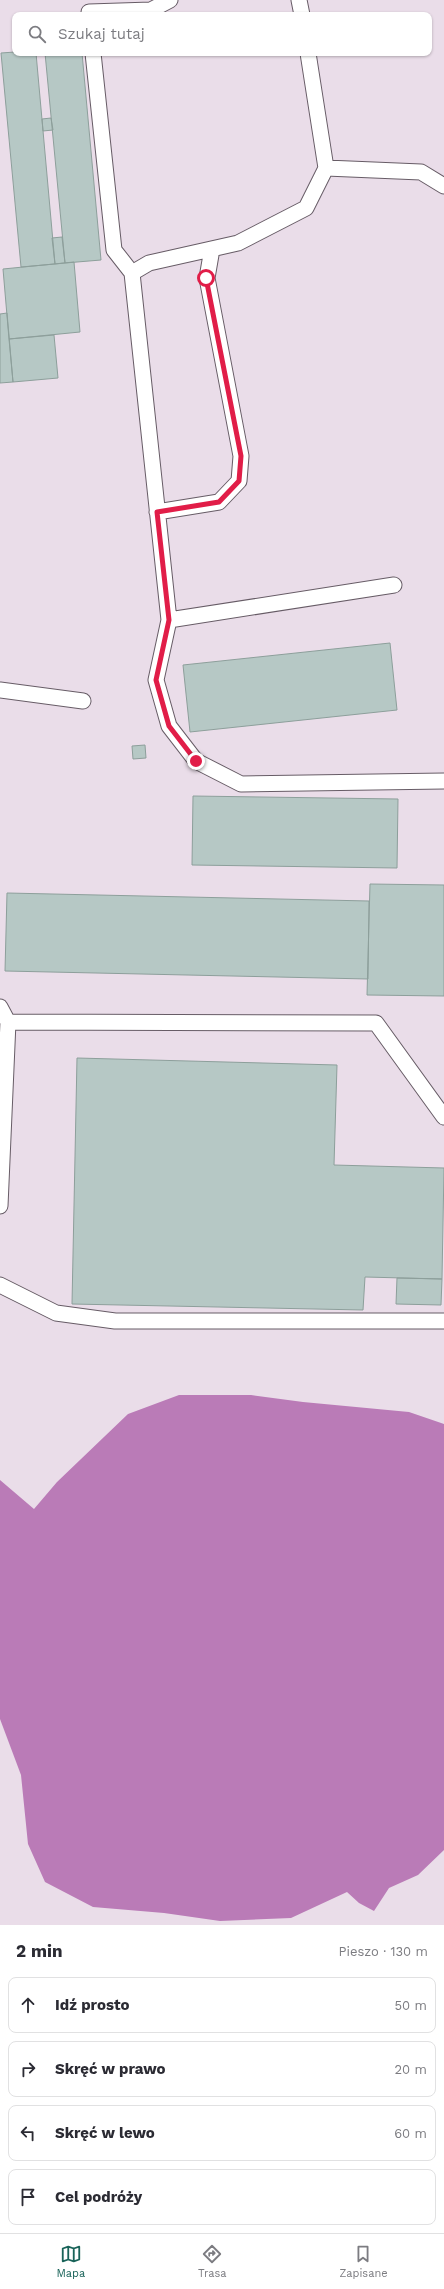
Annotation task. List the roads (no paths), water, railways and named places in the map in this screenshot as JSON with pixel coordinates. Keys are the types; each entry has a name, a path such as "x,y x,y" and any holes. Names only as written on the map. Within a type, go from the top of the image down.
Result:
{"lane":[{"path":"90,9 151,10 170,0"},
{"path":"299,0 301,12"},
{"path":"93,56 114,250 132,273 169,620 156,680 169,726 196,761 240,784 444,781"},
{"path":"132,273 149,263 238,243 306,208 326,168 308,56"},
{"path":"326,168 421,172 444,186"},
{"path":"157,512 219,502 239,481 241,456 206,278 212,249"},
{"path":"169,620 394,585"},
{"path":"0,690 83,700"},
{"path":"0,1007 8,1022 0,1206"},
{"path":"8,1022 376,1023 444,1117"},
{"path":"0,1285 56,1313 115,1321 444,1321"}]}
